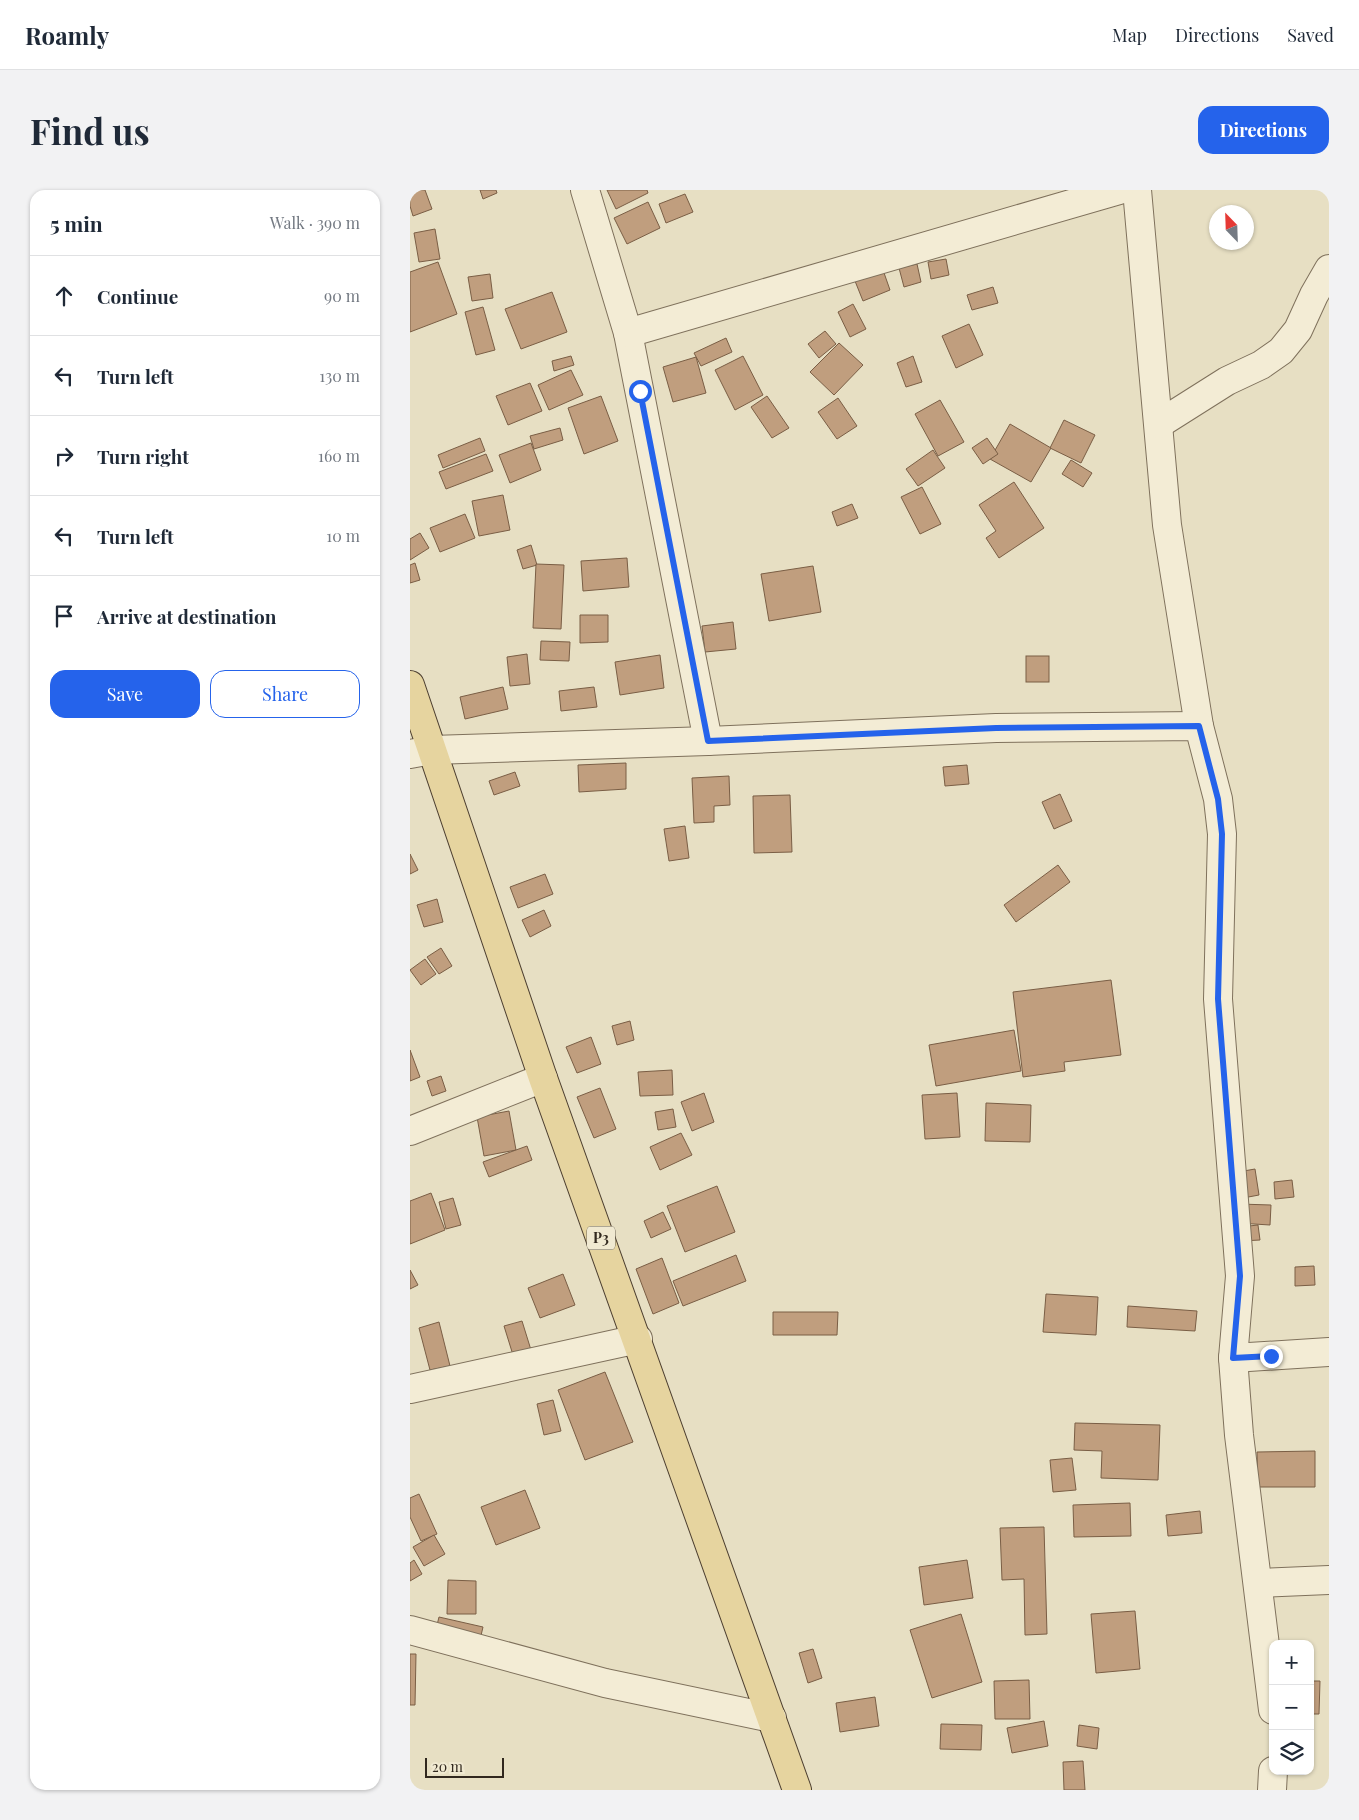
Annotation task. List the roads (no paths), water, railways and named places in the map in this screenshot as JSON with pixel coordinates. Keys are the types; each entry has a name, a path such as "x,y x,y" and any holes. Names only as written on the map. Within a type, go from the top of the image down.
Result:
{"main road":[{"name":"P3","path":"410,685 421,752 638,1339 797,1790"}],"street":[{"path":"585,190 628,333 708,741"},
{"path":"628,333 1119,190"},
{"path":"1137,190 1167,525 1199,726 1218,799 1222,834 1218,999 1240,1276 1233,1358 1240,1435 1270,1685"},
{"path":"1159,424 1227,381 1261,365 1281,351 1298,330 1314,295 1329,270"},
{"path":"421,752 996,728 1199,726"},
{"path":"410,1131 543,1078"},
{"path":"410,1389 638,1339"},
{"path":"1233,1358 1329,1352"},
{"path":"1258,1583 1329,1580"},
{"path":"410,1630 605,1683 772,1718"},
{"path":"1272,1790 1273,1775"}]}
